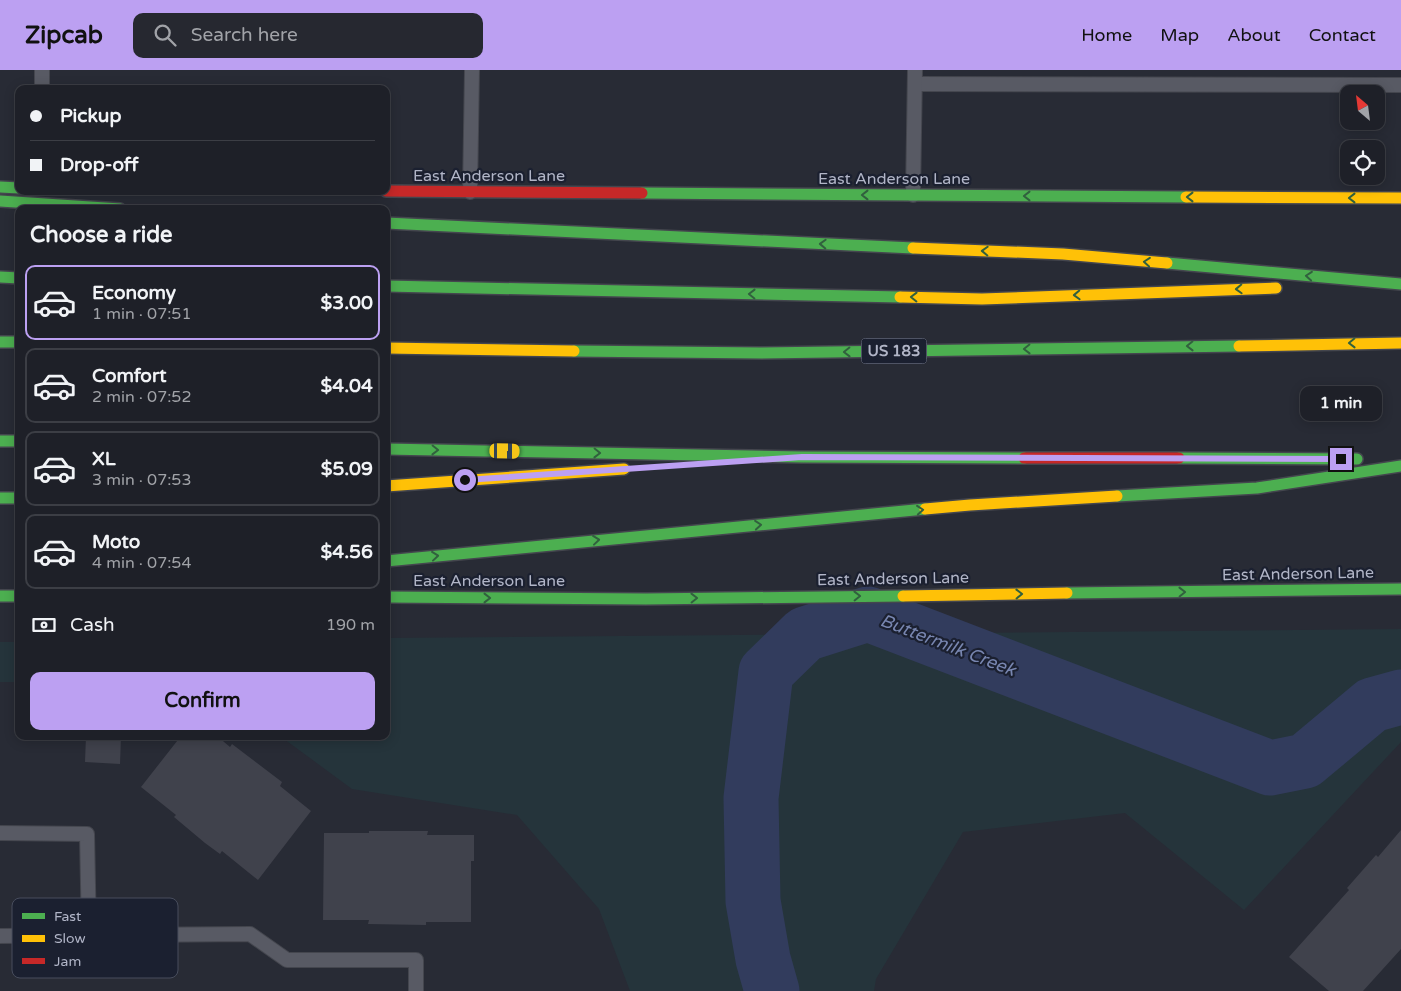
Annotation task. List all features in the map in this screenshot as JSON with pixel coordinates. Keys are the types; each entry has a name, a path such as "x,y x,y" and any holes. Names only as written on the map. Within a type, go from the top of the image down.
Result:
{"main road":[{"path":"0,187 15,188"},
{"name":"East Anderson Lane","path":"390,191 1401,198"},
{"path":"0,201 60,205"},
{"path":"390,223 1063,254 1397,284"},
{"path":"0,277 15,278"},
{"path":"1305,287 1397,284"},
{"path":"390,286 982,299 1285,288"},
{"path":"0,342 15,342"},
{"name":"US 183","path":"390,348 761,353 1401,343"},
{"path":"0,441 15,441"},
{"path":"390,449 802,457 1401,459"},
{"path":"673,466 802,457"},
{"path":"390,561 970,505 1257,488 1401,466"},
{"path":"390,486 634,469"},
{"path":"0,498 15,498"},
{"name":"East Anderson Lane","path":"390,597 646,598 1401,589"},
{"path":"0,596 15,596"}],"lane":[{"path":"42,70 42,85"},
{"path":"470,192 472,70"},
{"path":"1243,70 1243,85"},
{"path":"914,195 915,77 1243,85 1401,85"},
{"path":"0,833 87,834 88,898"},
{"path":"178,934 250,934 288,960 416,960 416,991"}],"shaded area":[{"path":"1401,629 1401,742 1244,910 1125,813 963,832 876,979 874,991 630,991 599,909 517,815 352,789 285,740 390,740 390,638"},
{"path":"0,642 15,642 15,682 0,682"}],"building":[{"path":"86,740 121,740 120,764 85,762"},
{"path":"178,740 222,740 230,747 232,744 282,782 280,786 311,811 258,880 222,851 220,854 205,843 174,817 176,815 141,787"},
{"path":"1401,830 1401,949 1363,991 1329,991 1289,957 1349,890 1347,888 1376,855 1378,857"},
{"path":"369,831 428,831 427,835 474,835 474,861 471,861 471,922 426,922 426,925 368,924 369,920 323,920 324,833 369,833"}],"waterway":[{"name":"Buttermilk Creek","path":"772,991 763,959 753,901 751,798 766,672 805,634 868,614 1270,768 1305,761 1372,705 1401,697"}],"traffic: fast":[{"path":"0,187 15,188"},
{"path":"642,193 1186,197"},
{"path":"0,201 60,205"},
{"path":"390,223 913,248"},
{"path":"1167,263 1401,284"},
{"path":"0,277 15,278"},
{"path":"390,286 900,297"},
{"path":"0,342 15,342"},
{"path":"574,351 761,353 1239,346"},
{"path":"0,441 15,441"},
{"path":"390,449 802,457 1024,458"},
{"path":"1179,458 1357,459"},
{"path":"1117,496 1257,488 1401,466"},
{"path":"0,498 15,498"},
{"path":"390,561 925,509"},
{"path":"1067,593 1401,589"},
{"path":"0,596 15,596"},
{"path":"390,597 646,599 903,596"}],"traffic: slow":[{"path":"1186,197 1401,198"},
{"path":"913,248 1063,254 1167,263"},
{"path":"900,297 982,299 1276,288"},
{"path":"1239,346 1401,343"},
{"path":"390,348 574,351"},
{"path":"390,486 624,469"},
{"path":"925,509 1117,496"},
{"path":"903,596 1067,593"}],"traffic: jam":[{"path":"390,191 642,193"},
{"path":"1024,458 1179,458"}],"route":[{"path":"465,480 802,457 1341,459"}]}
